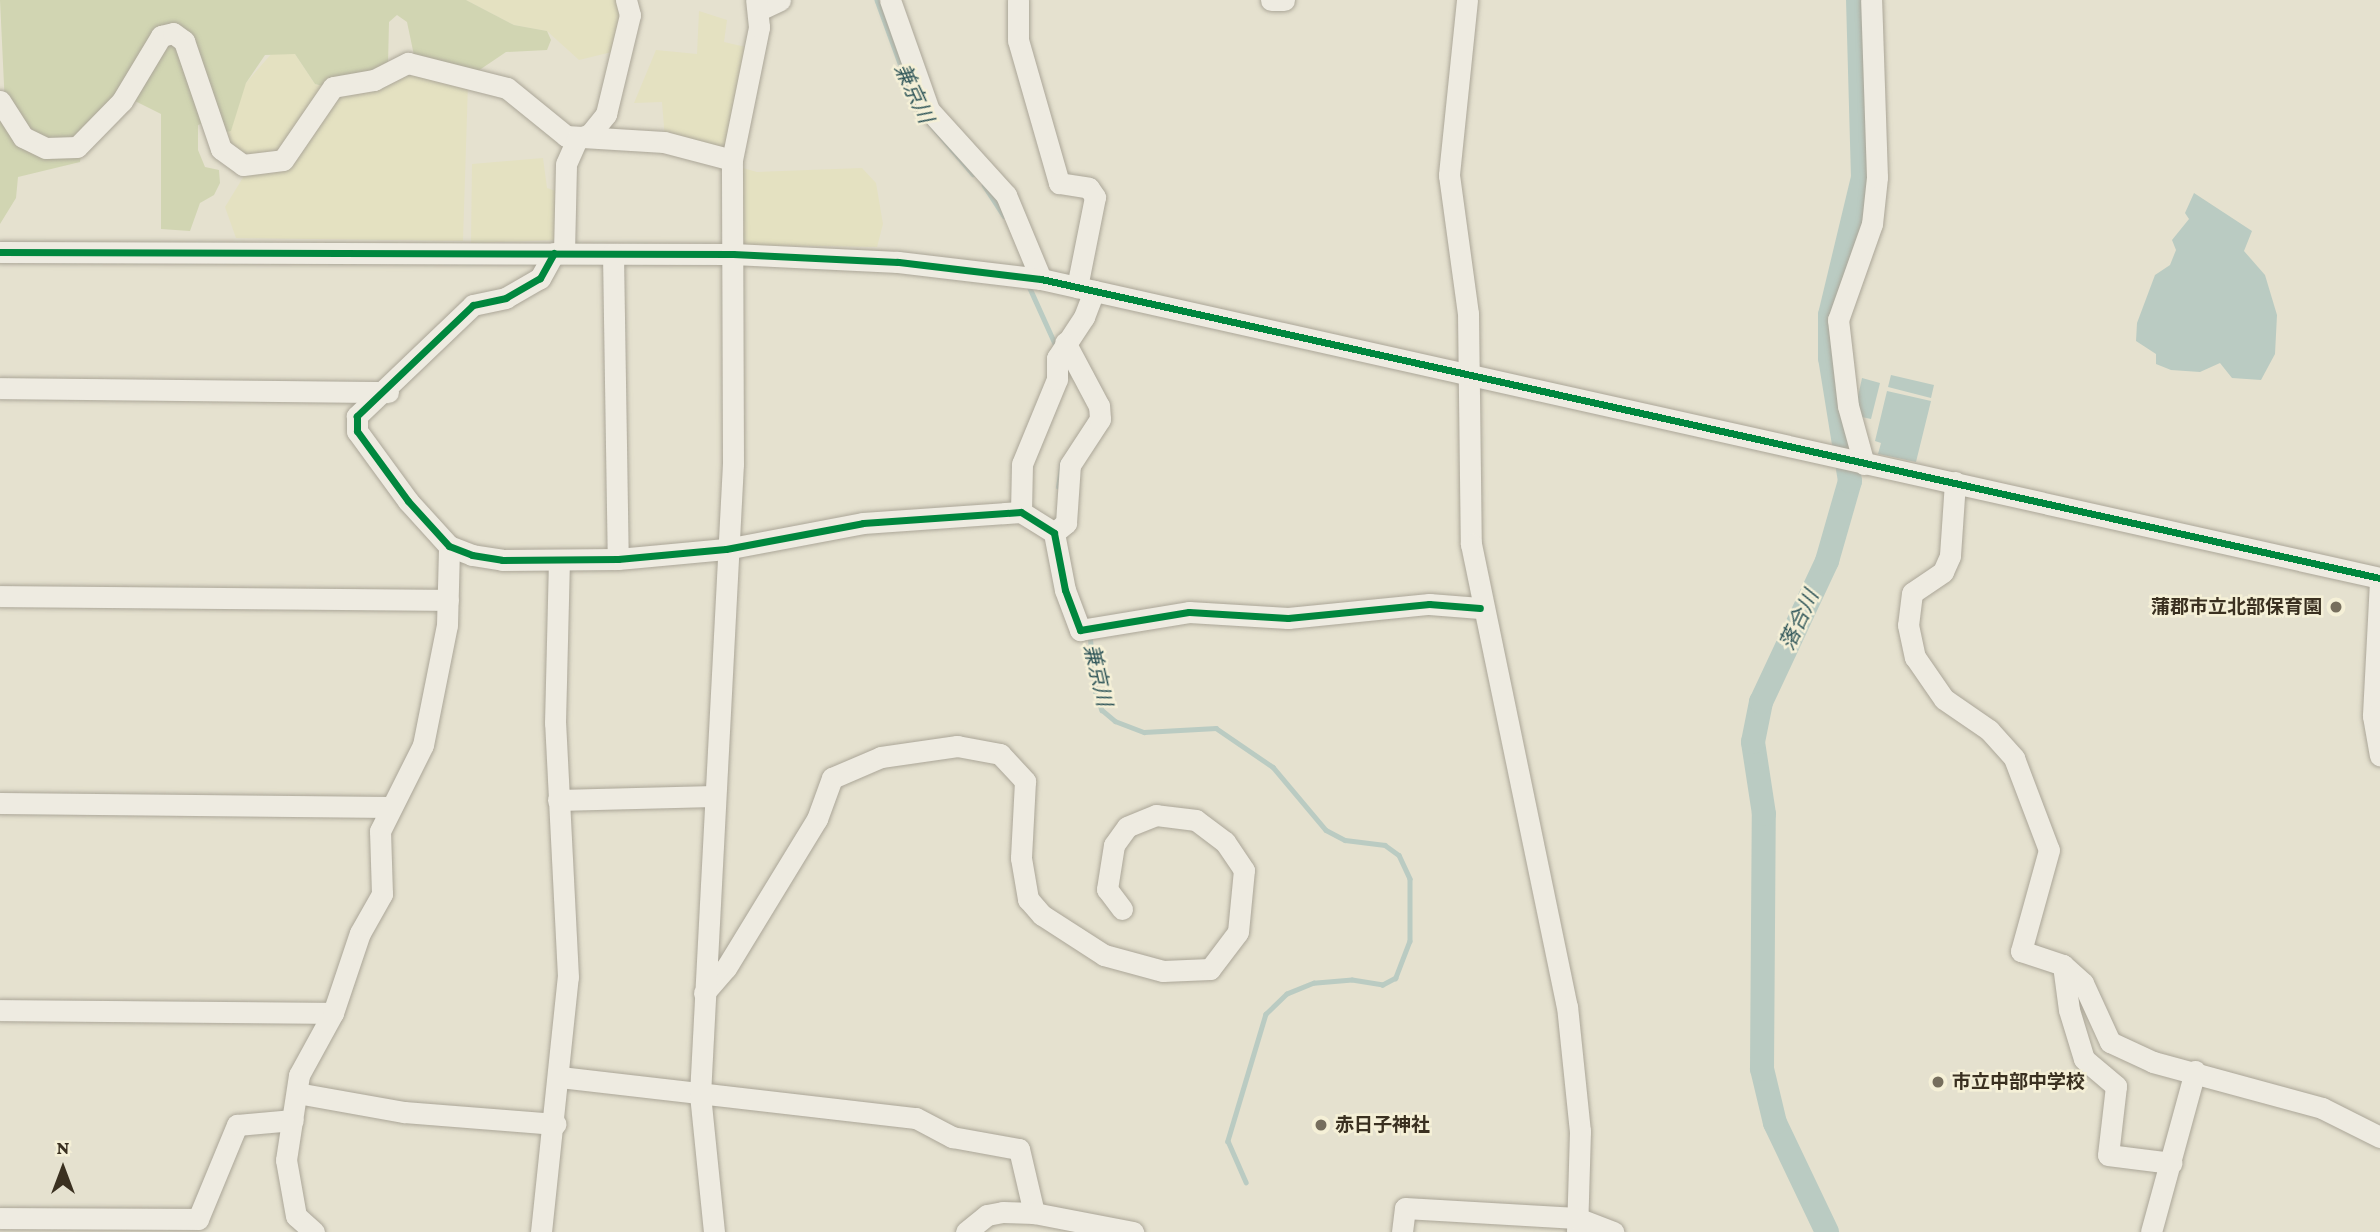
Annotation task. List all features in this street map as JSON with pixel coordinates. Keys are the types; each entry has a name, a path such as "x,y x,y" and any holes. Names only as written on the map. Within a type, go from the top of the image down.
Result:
{"street":[{"path":"626,0 630,15 606,114 590,134 577,139 566,163 559,253 540,278 506,298 473,304 427,346 388,392 357,416 358,431 449,545 502,560 618,559 726,549 863,523 1021,512 1059,529"},
{"path":"714,1232 700,1095 736,370 733,160 758,5 780,0"},
{"path":"890,0 929,110 1006,195 1034,279"},
{"path":"1018,0 1018,40 1059,183 1089,188 1095,197 1084,317 1061,349 1057,379 1022,464 1021,512"},
{"path":"1271,0 1284,0"},
{"path":"1467,0 1449,175 1468,313 1465,375 1471,544 1480,608 1567,1006 1580,1131 1577,1225"},
{"path":"1861,463 1849,406 1838,320 1872,224 1877,177 1871,0"},
{"path":"0,101 13,128 35,145 77,146 122,101 161,37 173,33 184,41 221,149 243,165 283,160 333,86 374,80 408,63 507,88 552,128 577,139 664,142 733,160"},
{"path":"0,252 733,254 898,262 1034,279 1085,289 2380,579 2373,716 2380,755"},
{"path":"613,254 618,559"},
{"path":"1061,349 1099,406 1100,419 1067,473 1059,529 1065,590 1088,627 1189,612 1288,618 1429,604 1480,608"},
{"path":"0,388 388,392"},
{"path":"1955,482 1950,556 1943,572 1912,593 1908,625 1915,657 1944,699 1989,730 2014,758 2049,850 2021,951 2063,965 2083,984 2110,1042 2153,1062 2195,1071 2322,1108 2380,1137"},
{"path":"314,1232 296,1216 289,1198 286,1160 297,1093 307,1056 333,1013 360,933 382,894 380,831 423,745 448,600 449,545"},
{"path":"541,1232 556,1125 568,977 558,800 559,560"},
{"path":"0,596 448,600"},
{"path":"704,993 726,968 817,819 832,778 881,757 957,746 1000,754 1025,780 1021,858 1028,898 1042,915 1104,955 1163,971 1210,969 1238,932 1244,870 1226,842 1196,820 1156,815 1127,827 1114,845 1107,889 1122,909"},
{"path":"558,800 714,796"},
{"path":"0,803 390,807"},
{"path":"2063,965 2069,1010 2084,1059 2116,1086 2108,1155 2171,1163"},
{"path":"0,1010 333,1013"},
{"path":"2151,1232 2195,1071"},
{"path":"560,1077 916,1118 952,1137 1019,1149 1034,1213"},
{"path":"297,1093 404,1112 556,1125"},
{"path":"0,1218 198,1219 237,1125 293,1120"},
{"path":"1402,1232 1405,1208 1577,1225 1613,1232"},
{"path":"966,1232 986,1215 1034,1213 1133,1232"}],"shaded area":[{"path":"466,0 621,0 616,51 579,60 547,31 514,25"},
{"path":"699,11 727,20 724,42 750,48 727,152 665,139 662,102 634,103 656,50 697,54"},
{"path":"273,52 295,54 315,84 323,86 275,160 244,161 221,133 246,83"},
{"path":"407,67 468,83 463,241 236,238 225,207 247,171 268,169 324,100"},
{"path":"543,158 547,188 559,192 558,240 471,243 472,164"},
{"path":"739,167 757,172 862,168 876,183 883,224 877,247 743,245 738,240"},
{"path":"2194,193 2252,231 2244,251 2265,275 2277,315 2275,354 2261,380 2232,378 2220,363 2200,372 2171,370 2156,364 2156,354 2136,341 2137,323 2155,275 2170,265 2176,250 2172,240 2189,219 2185,213"},
{"path":"1891,375 1934,385 1931,398 1888,387"},
{"path":"1862,378 1880,383 1871,419 1862,417 1857,401"},
{"path":"1887,391 1931,401 1916,462 1878,454 1881,443 1875,441"}],"green space":[{"path":"0,0 466,0 514,25 547,31 551,40 547,50 506,52 475,73 415,60 407,22 397,15 389,22 388,64 375,76 323,86 315,84 295,54 265,55 246,83 231,131 221,133 182,33 145,61 77,141 39,142 5,106"},
{"path":"173,37 206,122 198,125 198,150 205,167 219,170 220,183 214,195 200,203 190,231 161,229 161,114 129,98"},
{"path":"0,113 9,129 82,149 80,162 18,177 16,198 0,224"}],"waterway":[{"name":"兼京川","path":"877,0 916,107 973,174"},
{"name":"落合川","path":"1827,1232 1775,1123 1762,1069 1764,814 1753,742 1761,702 1827,561 1850,481 1830,358 1830,315 1863,178 1858,0"},
{"name":"兼京川","path":"984,185 1004,216"},
{"name":"兼京川","path":"1029,286 1057,348"},
{"name":"兼京川","path":"1058,487 1062,462"},
{"name":"兼京川","path":"1090,635 1096,693 1102,710 1115,721 1144,732 1216,728 1273,767 1326,830 1345,840 1385,845 1399,855 1410,879 1410,941 1396,978 1383,985 1352,980 1314,983 1287,994 1266,1014 1228,1141 1246,1182"}],"cycle path":[{"path":"0,252 733,254 898,262 1041,279 2380,578"},
{"path":"554,253 540,278 506,298 473,305 357,416 357,431 408,501 449,546 472,555 502,560 618,559 726,549 863,523 1021,512 1054,533 1065,590 1080,630 1189,612 1288,618 1429,604 1480,608"}],"place":[{"name":"蒲郡市立北部保育園","path":"2336,607"},
{"name":"市立中部中学校","path":"1938,1082"},
{"name":"赤日子神社","path":"1321,1125"}]}
